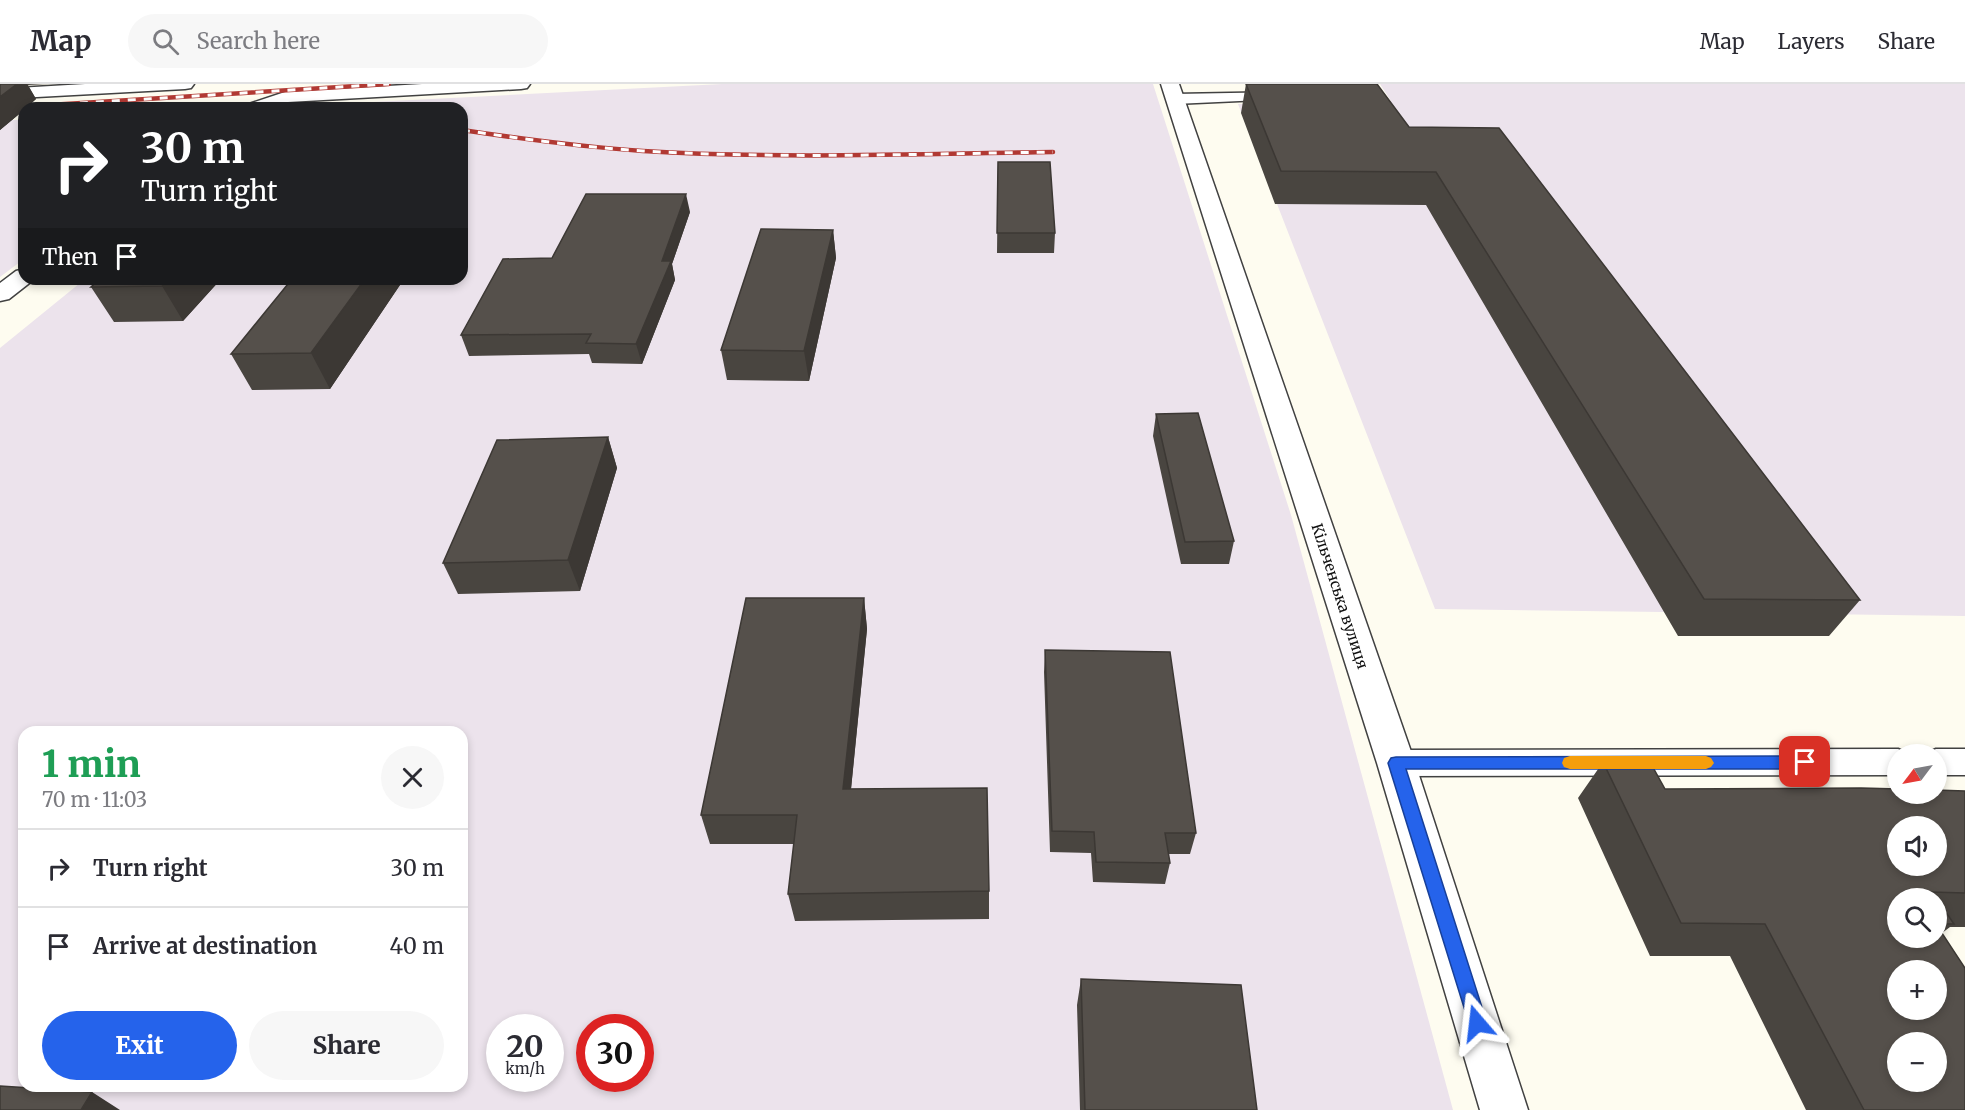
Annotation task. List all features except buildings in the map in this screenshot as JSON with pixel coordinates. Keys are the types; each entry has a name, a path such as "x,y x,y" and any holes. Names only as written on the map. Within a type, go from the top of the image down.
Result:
{"street":[{"path":"0,94 185,84"},
{"path":"272,102 285,97 521,84"},
{"name":"Кільченська вулиця","path":"1172,91 1396,763 1504,1110"},
{"path":"0,294 18,280"}],"lane":[{"path":"1172,91 1296,96"},
{"path":"1396,763 1887,762"},
{"path":"1947,762 1965,762"}],"shaded area":[{"path":"722,84 1153,84 1291,515 1453,1110 0,1110 0,348 78,285 468,285 468,102 373,102"},
{"path":"1380,84 1965,84 1965,616 1435,609 1238,104 1391,101"},
{"path":"0,120 18,120 18,264 0,277"}],"railway":[{"path":"97,102 389,84"},
{"path":"0,108 18,107"},
{"path":"468,131 597,147 745,155 1053,152"}],"slow traffic":[{"path":"1570,763 1706,763"}],"route":[{"path":"1477,1023 1396,763 1805,762"}]}
